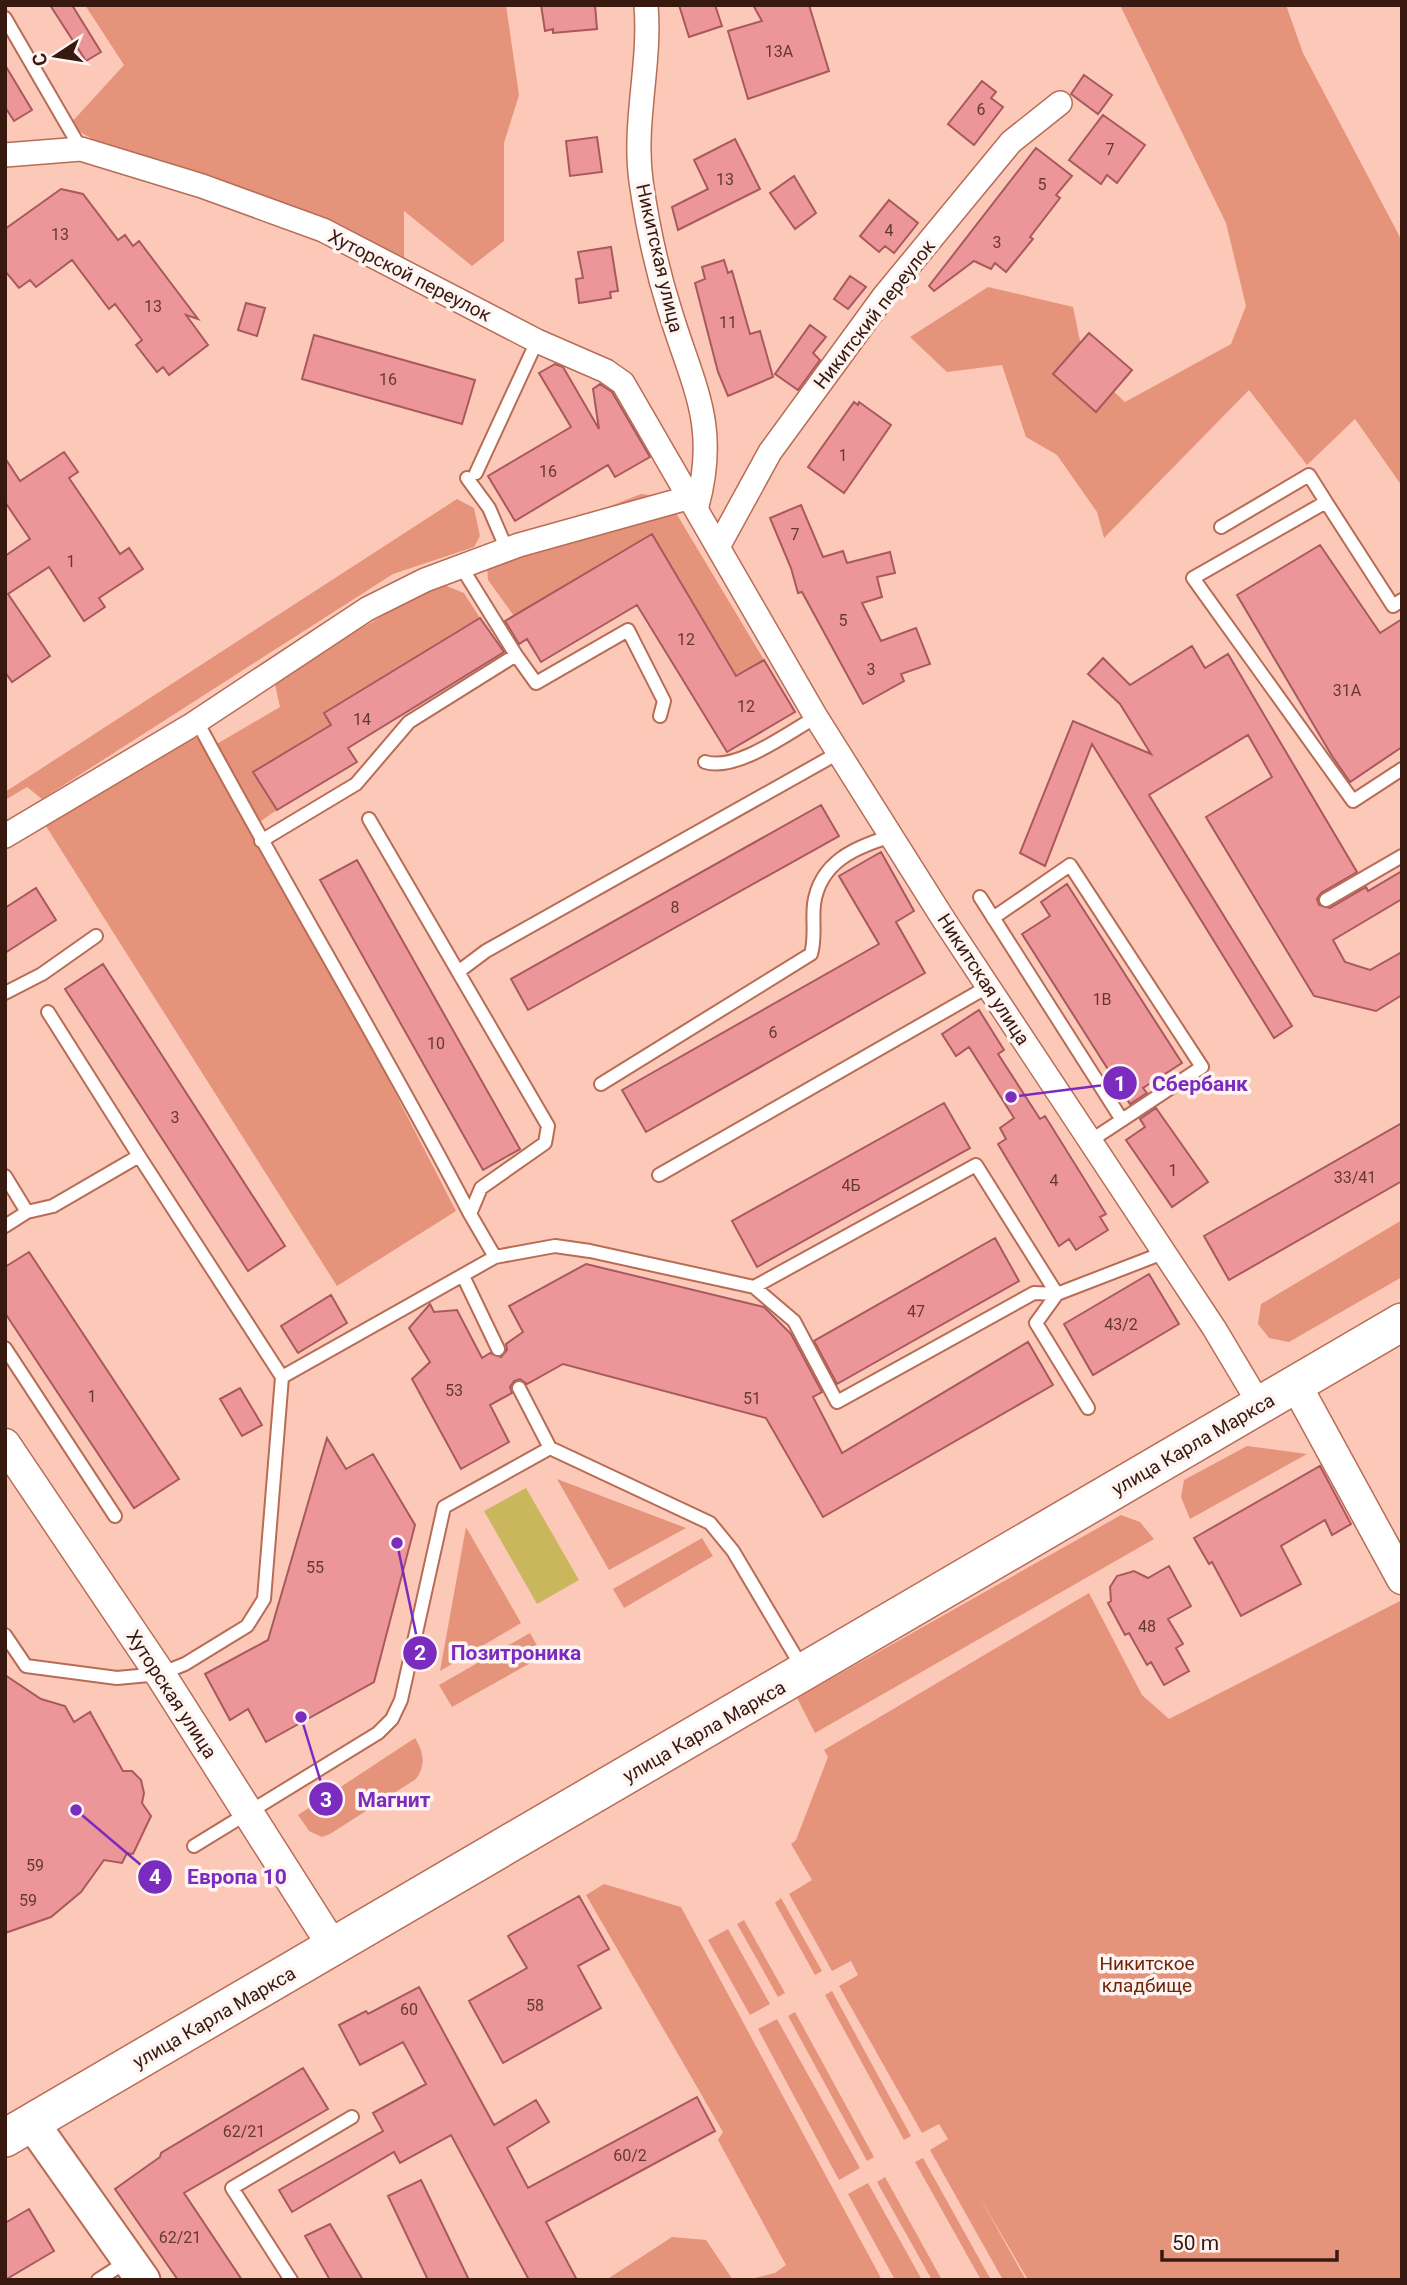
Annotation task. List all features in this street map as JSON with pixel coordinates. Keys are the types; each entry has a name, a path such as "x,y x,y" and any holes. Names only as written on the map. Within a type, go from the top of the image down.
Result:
{"main road":[{"name":"улица Карла Маркса","path":"18,2130 334,1948 1402,1322"},
{"path":"18,2130 136,2270"}],"street":[{"name":"Никитская улица","path":"646,5 648,26 639,113 641,180 669,308 705,416 704,478 694,502"},
{"name":"Никитский переулок","path":"718,547 770,452 884,296 1011,142 1060,103"},
{"name":"Хуторской переулок","path":"5,155 81,149 323,230 537,341 607,372 623,383 718,547"},
{"path":"5,836 190,726 367,609 425,580 507,550 694,502"},
{"name":"Никитская улица","path":"718,547 816,717 1260,1405"},
{"path":"1296,1385 1402,1579"},
{"name":"Хуторская улица","path":"5,1444 160,1674 334,1948"}],"lane":[{"path":"5,18 81,149"},
{"path":"507,550 472,476 537,341"},
{"path":"1221,527 1309,475 1392,606 1402,600"},
{"path":"1326,502 1193,578 1353,801 1402,769"},
{"path":"462,568 536,683 628,630 664,701 660,716"},
{"path":"261,841 356,784 409,722 516,655"},
{"path":"705,762 716,765 739,760 816,717"},
{"path":"190,726 199,725 261,841 385,1054 495,1257"},
{"path":"458,972 486,951 840,752"},
{"path":"369,819 548,1126 545,1143 481,1188 470,1214"},
{"path":"601,1084 811,954 814,942 814,903 829,865 861,845 892,836"},
{"path":"1325,900 1402,856"},
{"path":"993,918 1070,865 1202,1068 1090,1141"},
{"path":"980,897 1122,1120"},
{"path":"5,993 42,974 96,936"},
{"path":"659,1175 989,986"},
{"path":"5,1635 26,1665 117,1678 160,1674 185,1664 247,1626 264,1599 282,1377 48,1012"},
{"path":"5,1226 27,1212 53,1206 139,1156"},
{"path":"754,1287 976,1164 1057,1294"},
{"path":"5,1176 27,1212"},
{"path":"282,1377 495,1257 555,1246 590,1251 754,1287 794,1321 838,1402 1034,1293 1057,1294 1163,1253"},
{"path":"463,1276 498,1349"},
{"path":"1057,1294 1036,1323 1088,1408"},
{"path":"5,1348 115,1516"},
{"path":"519,1388 550,1448 710,1523 733,1551 804,1672"},
{"path":"194,1846 377,1732 392,1719 401,1700 444,1507 550,1448"},
{"path":"291,2280 232,2188 352,2117"},
{"path":"98,2280 136,2270"}],"green space":[{"path":"85,5 506,5 519,95 504,143 504,241 472,266 404,211 404,260 279,201 102,145 69,125 124,65"},
{"path":"1120,5 1286,5 1303,53 1402,241 1402,486 1355,419 1307,465 1249,390 1104,538 1097,512 1057,455 1026,437 1002,365 947,372 910,337 988,287 1073,307 1085,365 1125,402 1231,344 1246,306 1226,223"},
{"path":"641,494 660,496 676,513 764,660 736,676 652,534 514,616 488,580 487,566 593,513"},
{"path":"457,499 474,508 480,536 474,547 393,574 42,799 27,787 5,800 5,792"},
{"path":"444,585 464,593 480,618 324,713 331,725 254,772 277,810 258,823 215,745 280,707 274,680 431,587"},
{"path":"191,734 198,739 336,978 456,1211 337,1286 44,823"},
{"path":"1402,1220 1402,1277 1289,1342 1269,1338 1258,1324 1261,1304"},
{"path":"1247,1446 1307,1454 1190,1519 1181,1497 1184,1480"},
{"path":"557,1479 686,1528 609,1570"},
{"path":"1121,1515 1140,1522 1154,1539 815,1733 797,1698"},
{"path":"466,1527 521,1623 440,1671"},
{"path":"702,1538 713,1556 624,1608 613,1589"},
{"name":"Никитское кладбище","path":"1089,1593 1142,1695 1169,1719 1400,1601 1402,1604 1402,2280 1028,2280 979,2196 1026,2280 1003,2280 930,2150 948,2139 939,2124 922,2133 839,1986 858,1975 851,1961 832,1971 789,1894 812,1880 791,1844 796,1840 828,1757 824,1750"},
{"path":"530,1633 543,1656 452,1707 439,1685"},
{"path":"415,1738 423,1759 416,1779 330,1834 322,1837 309,1831 298,1815"},
{"path":"604,1884 681,1907 882,2280 747,2280 775,2273 786,2265 718,2140 723,2132 586,1895"},
{"path":"781,1898 822,1971 815,1975 775,1903"},
{"path":"744,1920 785,1993 778,1997 737,1924"},
{"path":"728,1929 770,2004 750,2015 708,1940"},
{"path":"832,1991 911,2136 904,2140 825,1995"},
{"path":"795,2012 874,2157 867,2161 788,2016"},
{"path":"777,2019 860,2168 839,2180 758,2029"},
{"path":"923,2158 991,2280 981,2280 915,2162"},
{"path":"885,2177 942,2280 932,2280 877,2182"},
{"path":"868,2183 922,2280 895,2280 848,2194"},
{"path":"672,2237 706,2240 733,2280 606,2280"}],"shaded area":[{"path":"526,1488 579,1580 537,1604 484,1511"}],"building":[{"path":"50,5 72,5 101,52 86,61"},
{"path":"541,5 595,5 597,29 553,33 553,29 545,31"},
{"path":"679,5 715,5 722,26 689,37"},
{"path":"753,5 809,5 829,71 748,99 728,31 762,21"},
{"path":"5,65 32,110 14,121 5,107"},
{"path":"1084,75 1112,95 1098,114 1071,94"},
{"path":"982,81 996,92 991,98 1003,107 974,145 948,124"},
{"path":"1103,115 1145,145 1117,183 1107,175 1101,184 1069,160"},
{"path":"597,137 602,172 570,176 566,141"},
{"path":"735,139 760,189 678,230 672,207 708,189 694,160"},
{"path":"1036,148 1072,176 1056,195 1060,198 1030,237 1033,239 1006,272 995,263 991,269 974,261 934,291 929,286"},
{"path":"794,176 816,213 795,229 770,193"},
{"path":"61,189 83,194 118,240 125,235 133,246 139,241 198,319 186,315 208,345 169,375 163,367 157,372 136,345 142,340 115,304 109,309 72,260 36,287 30,280 19,288 5,271 5,229"},
{"path":"889,200 918,223 894,253 885,246 879,252 860,236"},
{"path":"611,247 618,291 610,292 611,298 579,303 576,279 583,278 578,252"},
{"path":"724,260 728,273 732,271 750,334 760,331 773,377 728,396 718,372 695,283 705,279 702,267"},
{"path":"850,276 866,287 848,309 834,299"},
{"path":"246,303 265,308 257,336 238,330"},
{"path":"810,325 826,337 813,353 820,360 798,390 775,374"},
{"path":"1089,333 1132,370 1096,412 1053,374"},
{"path":"314,335 475,380 462,424 302,379"},
{"path":"555,364 563,367 599,429 593,389 600,384 612,392 650,457 615,477 608,465 515,521 488,476 571,427 539,373"},
{"path":"854,402 858,405 859,402 891,425 844,493 808,467"},
{"path":"64,452 78,472 69,478 120,554 129,548 143,569 99,598 105,607 84,621 49,567 8,594 50,656 12,682 5,672 5,556 30,539 5,502 5,458 20,481"},
{"path":"801,505 823,557 843,551 847,563 890,552 895,573 877,577 882,597 862,603 881,641 916,628 930,664 901,674 904,681 863,704 802,592 798,593 791,568 770,518"},
{"path":"652,534 736,676 764,660 795,712 727,752 637,605 541,662 527,639 519,644 505,621"},
{"path":"1320,545 1380,633 1402,619 1402,747 1350,782 1237,595"},
{"path":"480,618 504,652 348,748 357,762 277,810 253,772 331,725 324,713"},
{"path":"1192,646 1205,668 1228,654 1357,872 1321,893 1317,899 1319,905 1330,908 1366,887 1368,891 1402,871 1402,899 1333,940 1345,962 1370,970 1402,952 1402,995 1376,1011 1314,996 1206,817 1272,777 1248,735 1149,795 1292,1026 1274,1038 1092,744 1045,866 1020,853 1073,721 1151,754 1120,704 1088,674 1103,658 1130,685"},
{"path":"821,805 839,836 528,1010 511,979"},
{"path":"881,852 914,911 896,922 925,973 646,1132 622,1090 879,944 839,876"},
{"path":"357,860 520,1149 483,1170 320,880"},
{"path":"1067,884 1182,1063 1143,1088 1147,1093 1130,1104 1022,934 1050,916 1041,902"},
{"path":"36,888 56,920 5,953 5,908"},
{"path":"103,964 285,1246 248,1271 65,989"},
{"path":"979,1010 1004,1050 998,1054 1040,1119 1045,1116 1106,1214 1100,1217 1108,1230 1076,1250 1069,1239 1059,1246 998,1144 1006,1139 1000,1128 1014,1118 969,1047 956,1056 942,1034"},
{"path":"944,1103 970,1148 757,1267 732,1221"},
{"path":"1156,1108 1208,1182 1172,1207 1126,1140 1145,1127 1140,1119"},
{"path":"1402,1123 1402,1181 1229,1280 1204,1236"},
{"path":"995,1238 1019,1281 837,1384 814,1341"},
{"path":"29,1252 179,1479 134,1508 5,1313 5,1267"},
{"path":"586,1264 764,1307 791,1334 822,1392 813,1397 842,1453 1028,1342 1053,1385 823,1517 766,1418 563,1364 527,1384 520,1379 514,1381 510,1387 512,1393 490,1405 509,1442 461,1469 412,1379 430,1362 409,1328 430,1304 434,1312 457,1310 482,1358 490,1353 501,1357 507,1350 506,1344 523,1332 509,1306"},
{"path":"1149,1274 1179,1324 1093,1375 1064,1324"},
{"path":"331,1295 347,1323 298,1353 281,1326"},
{"path":"240,1388 262,1425 242,1436 220,1399"},
{"path":"327,1438 346,1469 373,1454 415,1525 374,1682 266,1742 248,1709 230,1720 205,1674 268,1640"},
{"path":"1320,1466 1351,1524 1332,1535 1325,1520 1281,1546 1301,1584 1241,1616 1212,1562 1209,1564 1194,1538"},
{"path":"1169,1566 1191,1606 1168,1619 1183,1644 1176,1648 1189,1671 1164,1685 1151,1662 1147,1665 1129,1633 1125,1635 1108,1603 1111,1601 1110,1587 1117,1576 1134,1571 1148,1578"},
{"path":"5,1675 41,1699 65,1706 74,1722 90,1712 123,1771 132,1771 141,1780 144,1793 142,1803 151,1816 133,1854 127,1853 122,1863 104,1860 81,1892 51,1917 5,1933"},
{"path":"579,1896 609,1949 578,1966 601,2008 503,2063 469,2001 527,1968 508,1936"},
{"path":"419,1987 494,2125 536,2100 549,2122 507,2148 528,2188 697,2097 715,2131 546,2222 577,2280 529,2280 451,2135 400,2163 394,2152 292,2212 279,2190 383,2131 373,2113 426,2084 403,2042 360,2065 339,2025 366,2011 368,2014"},
{"path":"303,2068 328,2109 184,2193 242,2280 178,2280 115,2189 160,2157 161,2153"},
{"path":"421,2180 469,2280 428,2280 388,2196"},
{"path":"29,2209 54,2251 5,2280 5,2223"},
{"path":"330,2224 363,2280 330,2280 305,2236"}],"place":[{"name":"Сбербанк","path":"1011,1097"},
{"name":"Позитроника","path":"397,1543"},
{"name":"Магнит","path":"301,1717"},
{"name":"Европа 10","path":"76,1810"}]}
